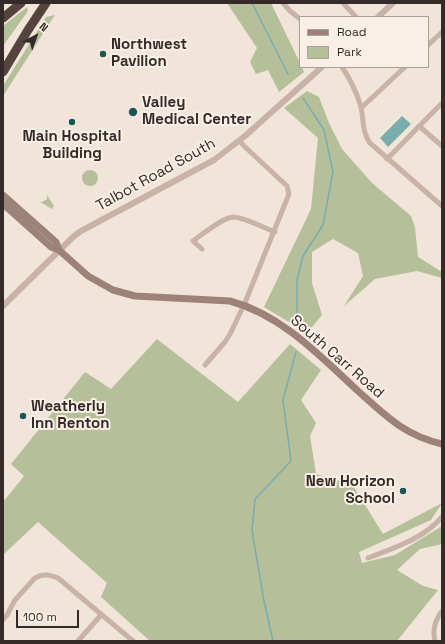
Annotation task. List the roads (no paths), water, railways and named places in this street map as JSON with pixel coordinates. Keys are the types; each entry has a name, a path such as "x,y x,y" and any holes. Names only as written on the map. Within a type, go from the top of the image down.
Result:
{"highway":[{"path":"3,13 15,3"},
{"path":"3,18 21,3"},
{"path":"3,72 46,3"}],"main road":[{"path":"3,195 56,242 59,250"},
{"path":"3,204 51,247 59,250"},
{"name":"South Carr Road","path":"59,250 88,276 113,290 135,296 216,299 244,305 266,316 301,340 376,408 402,428 425,439 442,444"}],"street":[{"path":"283,3 299,18"},
{"path":"343,3 355,16"},
{"path":"379,16 393,3"},
{"path":"429,44 442,32"},
{"name":"Talbot Road South","path":"3,306 59,250 81,231 207,164 240,141 321,68"},
{"path":"343,68 353,87 361,108 366,138 375,149 442,206"},
{"path":"361,108 404,68"},
{"path":"387,159 442,103"},
{"path":"419,126 442,146"},
{"path":"205,365 225,342 244,305 289,194 287,186 240,141"},
{"path":"202,249 194,241 226,219 232,217 239,218 274,232"},
{"path":"368,558 402,545 436,524 442,517"},
{"path":"3,620 15,600 35,578 46,575 58,578 133,641"},
{"path":"435,641 434,626 436,619 442,610"},
{"path":"78,641 101,615"}],"water":[{"path":"402,116 411,124 388,147 380,138"}],"waterway":[{"path":"252,3 288,74"},
{"path":"297,321 297,280 303,256 323,225 333,172 324,130 303,98"},
{"path":"273,641 264,601 252,530 255,499 291,461 283,400 296,352"}],"place":[{"name":"Northwest Pavilion","path":"103,54"},
{"name":"Valley Medical Center","path":"133,112"},
{"name":"Main Hospital Building","path":"72,122"},
{"name":"Weatherly Inn Renton","path":"23,416"},
{"name":"New Horizon School","path":"403,491"}]}
